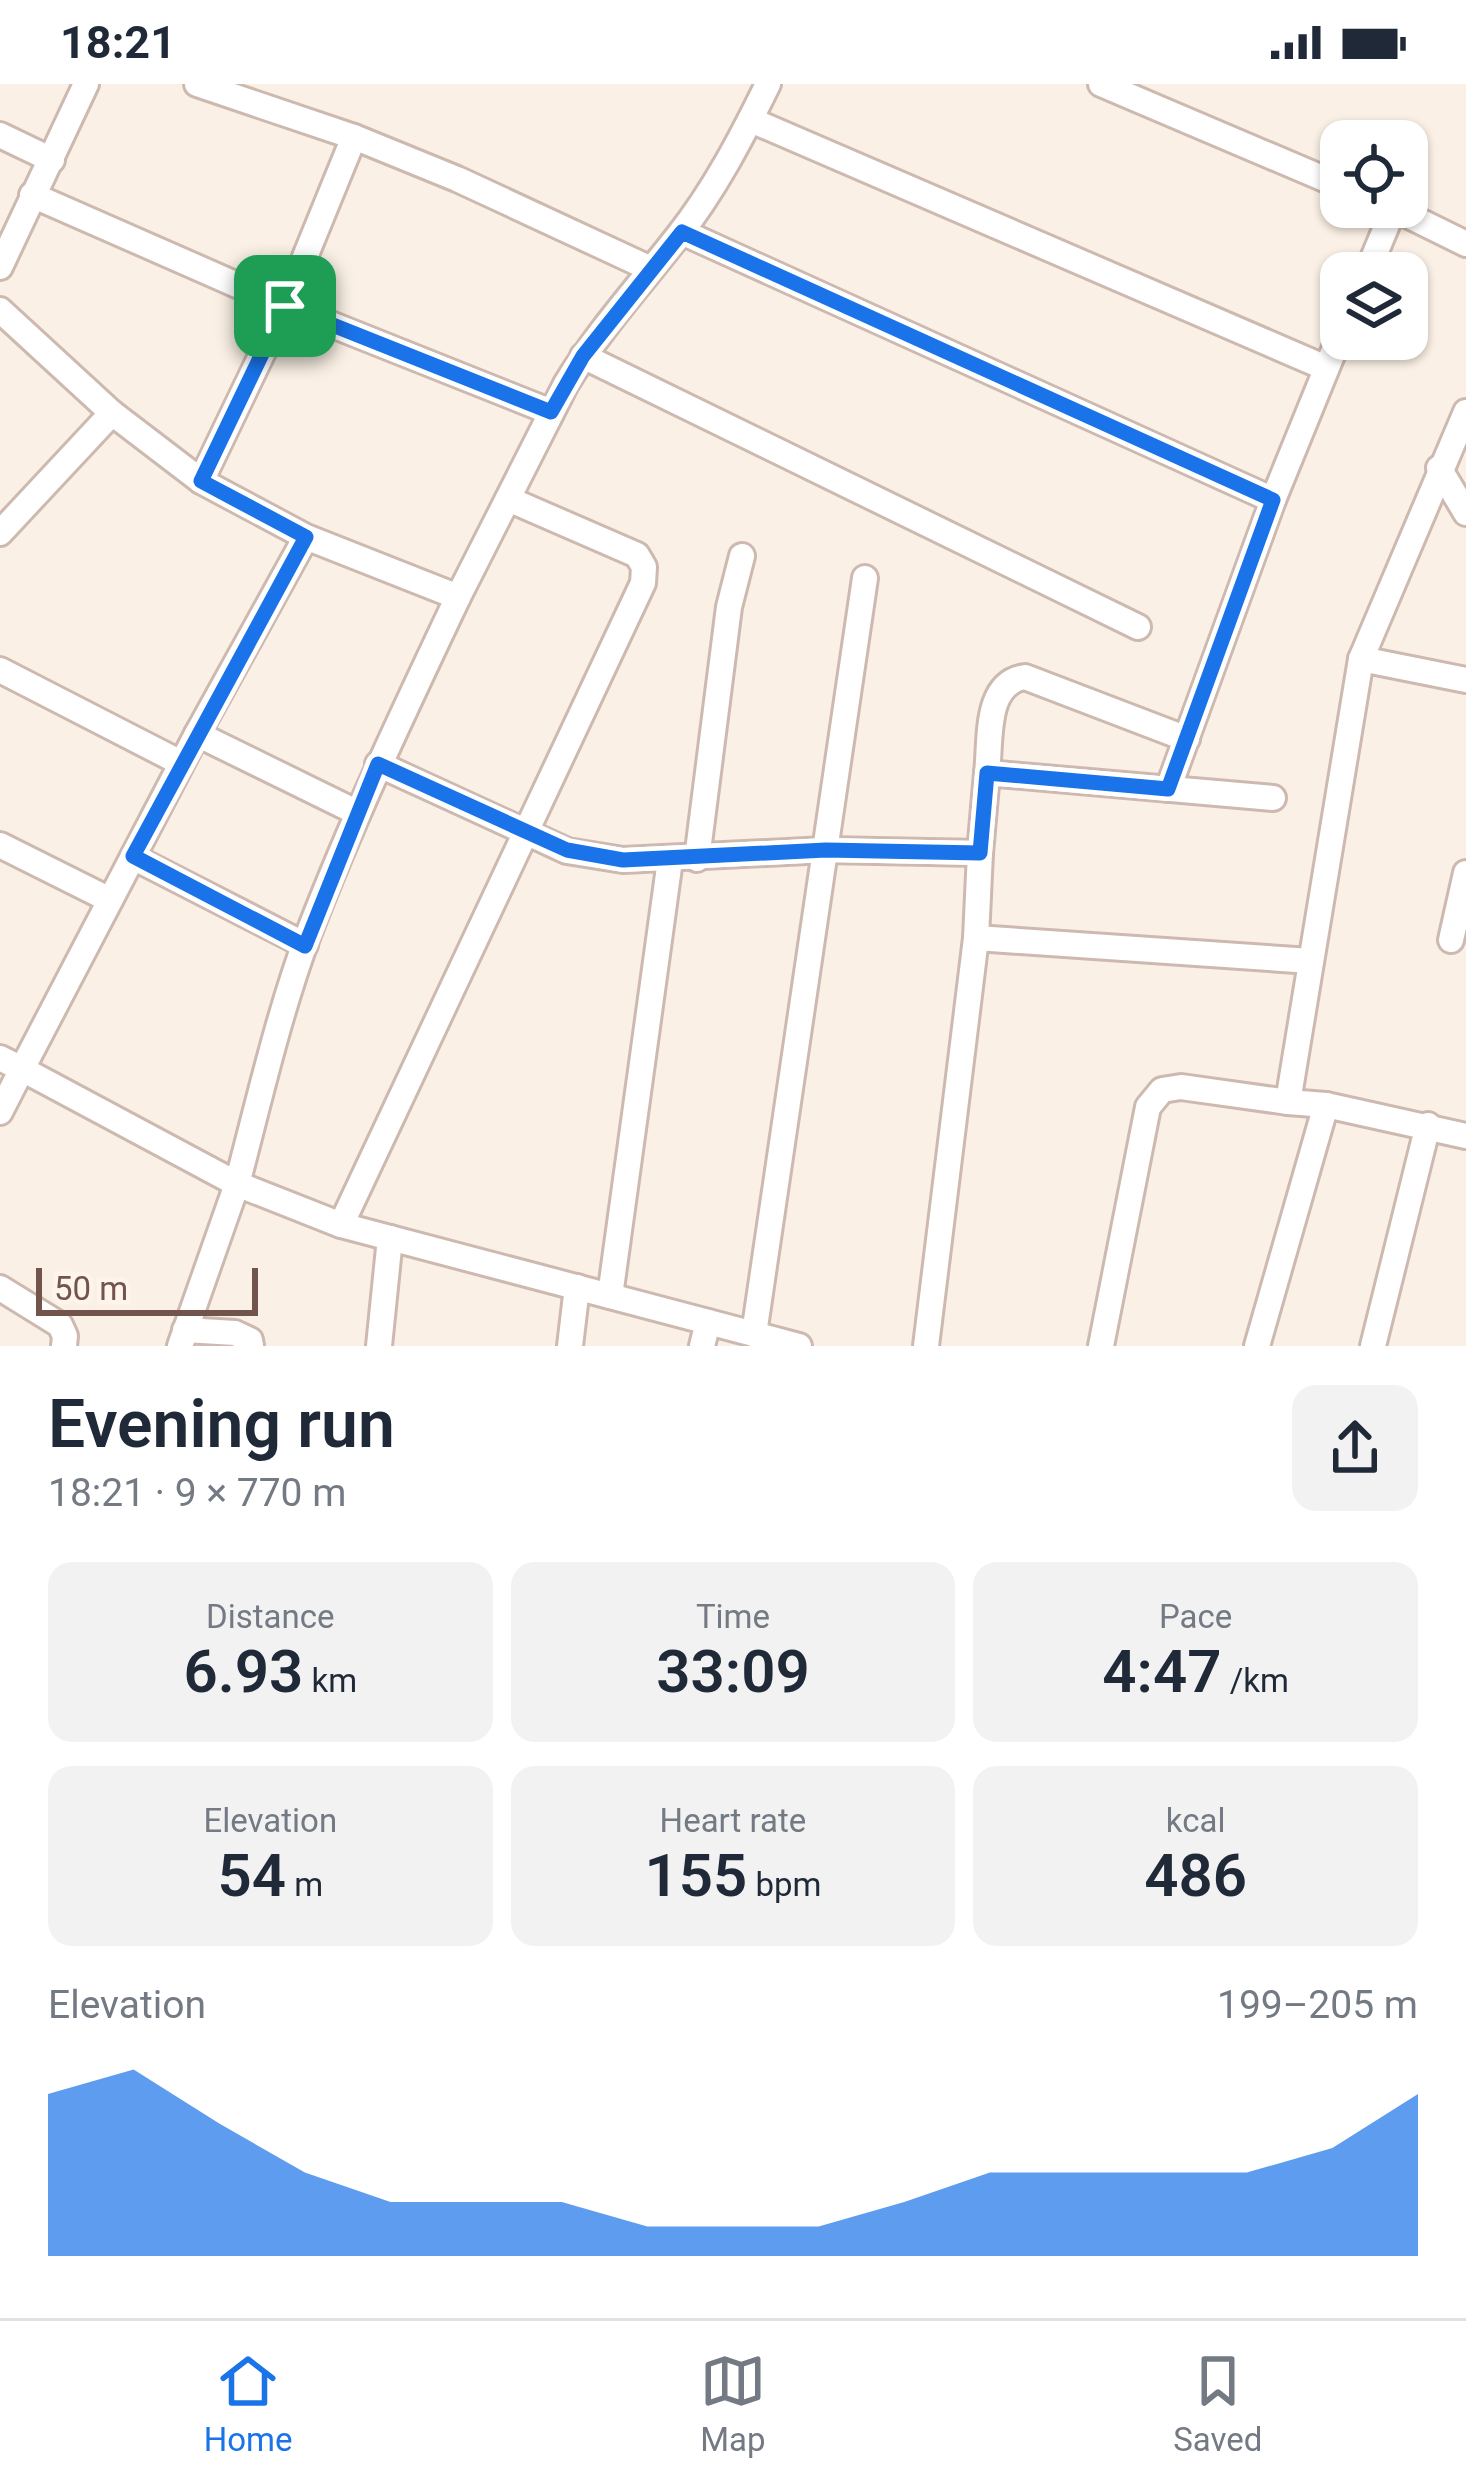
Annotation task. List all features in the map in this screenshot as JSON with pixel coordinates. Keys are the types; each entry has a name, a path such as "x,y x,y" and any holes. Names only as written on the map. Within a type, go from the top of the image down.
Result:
{"street":[{"path":"0,267 86,84"},
{"path":"197,84 354,137 651,269"},
{"path":"251,1346 250,1340 235,1334 183,1338 237,1184 274,1040 305,946 378,764 583,356 682,232 768,84"},
{"path":"1101,84 1320,177"},
{"path":"751,120 1326,368"},
{"path":"0,135 52,160"},
{"path":"201,481 285,306 354,137"},
{"path":"32,194 285,306 551,412"},
{"path":"1428,226 1466,244"},
{"path":"682,232 1273,500"},
{"path":"0,310 112,413 201,481 306,537 458,597"},
{"path":"583,356 1138,627"},
{"path":"1168,789 1329,360"},
{"path":"1288,1102 1360,659 1466,412"},
{"path":"0,533 112,413"},
{"path":"1439,468 1466,514"},
{"path":"341,1225 643,584 644,567 637,555 508,499"},
{"path":"0,1112 11,1064 110,900 306,537"},
{"path":"697,859 725,629 742,556"},
{"path":"754,1334 865,578"},
{"path":"1360,659 1466,680"},
{"path":"0,670 182,763"},
{"path":"926,1346 976,938 997,693 1009,680 1024,677 1187,739"},
{"path":"197,734 358,813"},
{"path":"378,764 567,850 623,860 826,850 980,853"},
{"path":"987,773 1273,798"},
{"path":"0,845 110,900"},
{"path":"133,856 305,946"},
{"path":"610,1296 670,860"},
{"path":"1451,940 1466,873"},
{"path":"976,938 1311,961"},
{"path":"11,1064 237,1184 341,1225 610,1296 705,1334 754,1334 799,1346"},
{"path":"1101,1346 1148,1107 1162,1090 1181,1087 1326,1105 1466,1136"},
{"path":"1257,1346 1326,1105"},
{"path":"1373,1346 1427,1125"},
{"path":"379,1346 390,1238"},
{"path":"570,1346 577,1287"},
{"path":"0,1288 60,1325 64,1346"}],"route":[{"path":"682,232 1273,500 1168,789 987,773 980,853 826,850 623,860 567,850 378,764 305,946 133,856 306,537 201,481 285,306 551,412 583,356 682,232"}]}
